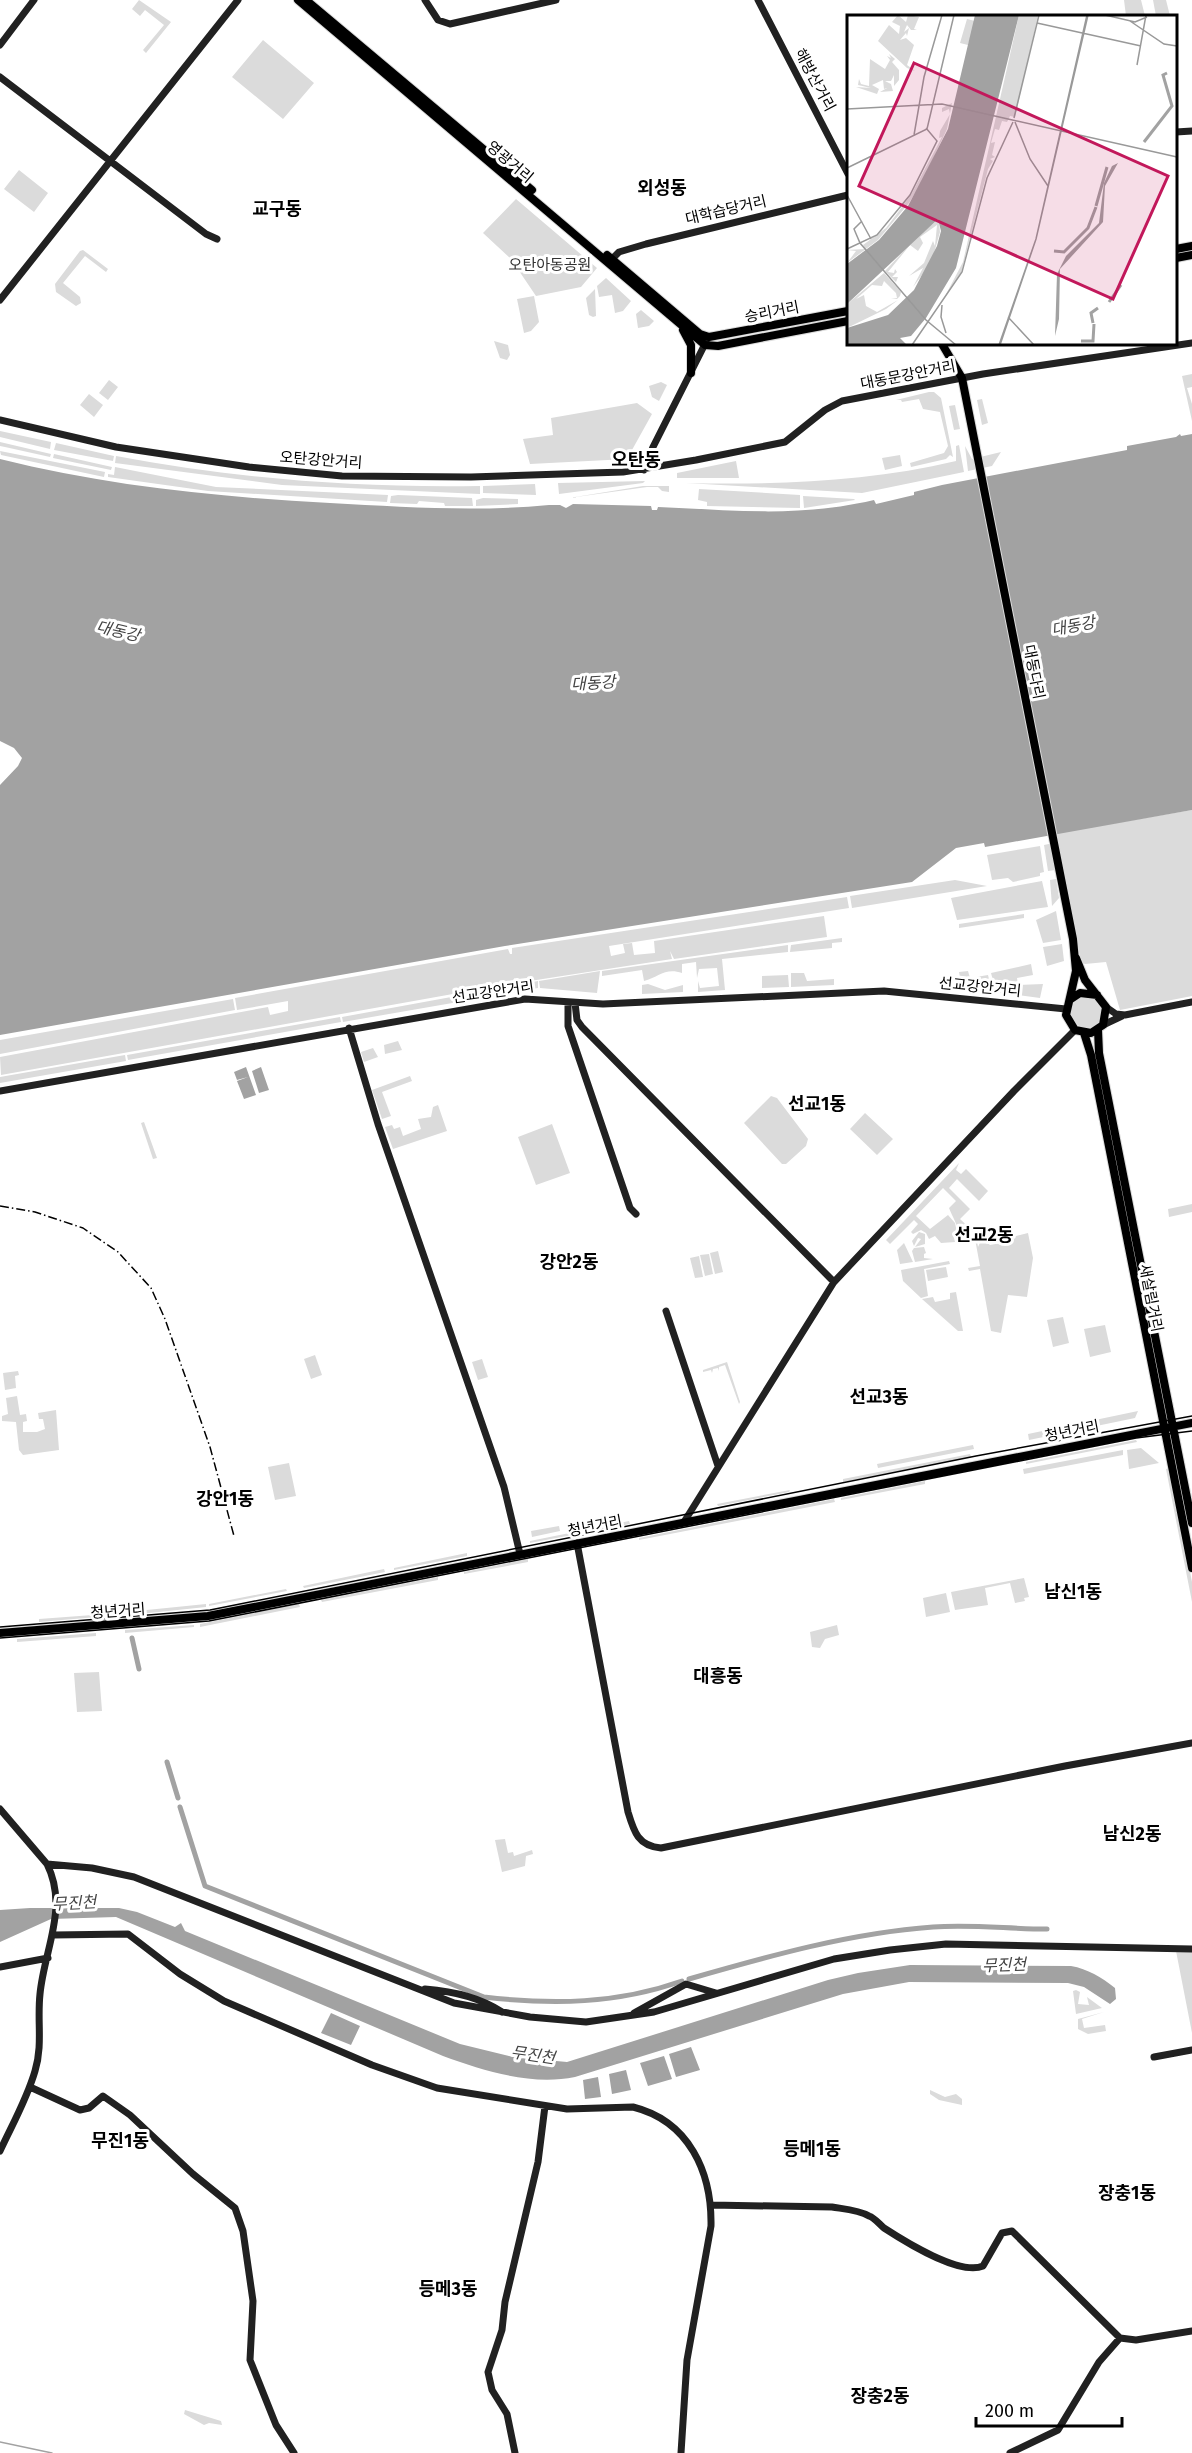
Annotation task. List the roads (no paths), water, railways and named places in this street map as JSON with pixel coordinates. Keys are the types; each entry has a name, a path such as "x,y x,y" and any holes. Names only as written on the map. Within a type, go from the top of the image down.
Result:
{"main road":[{"name":"영광거리","path":"298,0 674,320 707,341"},
{"name":"영광거리","path":"306,0 707,341"},
{"path":"1177,249 1192,246"},
{"path":"1177,258 1192,255"},
{"name":"승리거리","path":"707,341 847,311"},
{"path":"674,320 684,331 691,345 691,373"},
{"name":"승리거리","path":"707,341 718,346 847,321"},
{"path":"943,345 962,378"},
{"name":"대동다리","path":"962,378 1076,958"},
{"path":"1076,958 1085,980 1106,1007"},
{"path":"1076,958 1071,999 1066,1008 1068,1020 1075,1030 1084,1033 1101,1027"},
{"path":"1071,999 1080,993 1097,995"},
{"name":"새살림거리","path":"1106,1007 1101,1027 1100,1053 1192,1523"},
{"name":"새살림거리","path":"1084,1033 1091,1055 1192,1568"},
{"name":"청년거리","path":"0,1633 208,1616 1192,1423"}],"street":[{"path":"0,45 34,0"},
{"path":"0,300 238,0"},
{"path":"425,0 438,20 450,24 556,0"},
{"name":"해방산거리","path":"758,0 847,170"},
{"path":"0,77 206,234 217,239"},
{"path":"1177,132 1192,131"},
{"name":"대학습당거리","path":"612,259 619,252 646,244 847,195"},
{"path":"644,470 652,447 707,341"},
{"name":"대동문강안거리","path":"1177,344 1192,343"},
{"name":"대동문강안거리","path":"644,470 785,442 825,410 842,401 962,378 1168,345"},
{"name":"오탄강안거리","path":"0,420 116,447 312,474 421,478 644,470"},
{"name":"선교강안거리","path":"0,1091 349,1028 541,998 571,1003 603,1004 885,991 1066,1008"},
{"path":"1101,1027 1125,1015 1192,1002"},
{"path":"571,1003 568,1026 630,1208 636,1214"},
{"path":"571,1003 582,1027 834,1282"},
{"path":"1106,1007 1116,1014 1125,1015"},
{"path":"349,1028 378,1124 504,1487 520,1554"},
{"path":"684,1522 834,1282 1007,1098 1075,1030"},
{"path":"666,1311 718,1466"},
{"path":"577,1543 633,1833 650,1847 661,1848 703,1840 1065,1766 1192,1743"},
{"path":"0,1809 47,1864 55,1884 56,1910 39,1998 40,2053 30,2087 0,2151"},
{"path":"47,1864 92,1868 134,1877 454,2003 504,2014 573,2022 654,2012 834,1959 946,1944 1192,1949"},
{"path":"53,1935 128,1934 153,1955 214,1996 372,2065 443,2090 567,2109 633,2108 673,2126 692,2145 711,2205 711,2226 687,2360 681,2453"},
{"path":"0,1967 48,1959"},
{"path":"632,2015 686,1984 717,1994"},
{"path":"1154,2057 1192,2050"},
{"path":"30,2087 80,2110 89,2108 103,2097 130,2115 235,2208 243,2231 253,2301 250,2361 276,2425 294,2453"},
{"path":"515,2453 507,2414 492,2390 488,2372 502,2330 505,2302 538,2162 545,2106"},
{"path":"711,2205 832,2207 850,2210 870,2216 882,2227 922,2250 965,2268 983,2266 1002,2233 1012,2231 1120,2337 1136,2340 1192,2331"},
{"path":"1010,2453 1058,2430 1099,2362 1120,2337"}],"water":[{"name":"대동강","path":"1180,434 1181,436 1192,434 1192,810 985,847 984,843 956,848 912,882 505,946 0,1035 0,785 18,766 22,758 14,748 0,741 0,459 82,476 164,489 288,500 440,508 560,505 566,508 573,504 651,506 652,510 657,510 658,507 792,511 846,506 874,500 876,504 914,495 914,492 942,485 1127,450 1127,446 1176,437"},
{"path":"246,1067 256,1095 244,1099 237,1081 248,1077 237,1080 234,1072"},
{"path":"261,1067 269,1090 259,1093 252,1071"},
{"path":"119,1908 137,1912 175,1927 181,1923 185,1931 460,2044 513,2057 567,2062 828,1980 910,1965 1071,1966 1089,1971 1110,1984 1115,1988 1116,1999 1110,2004 1084,1987 1068,1983 909,1982 843,1994 575,2077 542,2080 508,2076 443,2056 116,1917 51,1919 0,1942 0,1910"},
{"path":"331,2013 360,2026 351,2045 321,2033"},
{"path":"691,2047 700,2070 676,2077 669,2054"},
{"path":"664,2056 672,2079 648,2086 640,2063"},
{"path":"626,2070 631,2090 612,2094 609,2074"},
{"path":"598,2077 601,2097 585,2099 583,2080"}],"waterway":[{"path":"132,1638 139,1669"},
{"path":"167,1762 178,1798"},
{"path":"180,1807 205,1886 484,1997 510,2000 584,2001 658,1989 682,1981"},
{"path":"689,1979 749,1962 871,1934 962,1926 1047,1929"},
{"path":"0,2442 52,2453"}],"tram line":[{"path":"0,1627 210,1610 976,1456 1192,1416"},
{"path":"0,1638 209,1621 1136,1438 1192,1431"}],"railway":[{"path":"0,1206 35,1212 83,1228 118,1252 151,1288 165,1319 210,1447 234,1536"}],"district":[{"name":"외성동","path":"662,188"},
{"name":"교구동","path":"277,209"},
{"name":"오탄동","path":"636,460"},
{"name":"선교1동","path":"817,1104"},
{"name":"선교2동","path":"984,1235"},
{"name":"강안2동","path":"569,1262"},
{"name":"선교3동","path":"879,1397"},
{"name":"강안1동","path":"225,1499"},
{"name":"남신1동","path":"1073,1592"},
{"name":"대흥동","path":"718,1676"},
{"name":"남신2동","path":"1132,1834"},
{"name":"무진1동","path":"120,2141"},
{"name":"등메1동","path":"812,2149"},
{"name":"장충1동","path":"1127,2193"},
{"name":"등메3동","path":"448,2289"},
{"name":"장충2동","path":"880,2396"}],"park label":[{"name":"오탄아동공원","path":"550,265"}],"water label":[{"name":"무진천","path":"74,1903"},
{"name":"무진천","path":"1004,1965"},
{"name":"무진천","path":"533,2055"}]}
